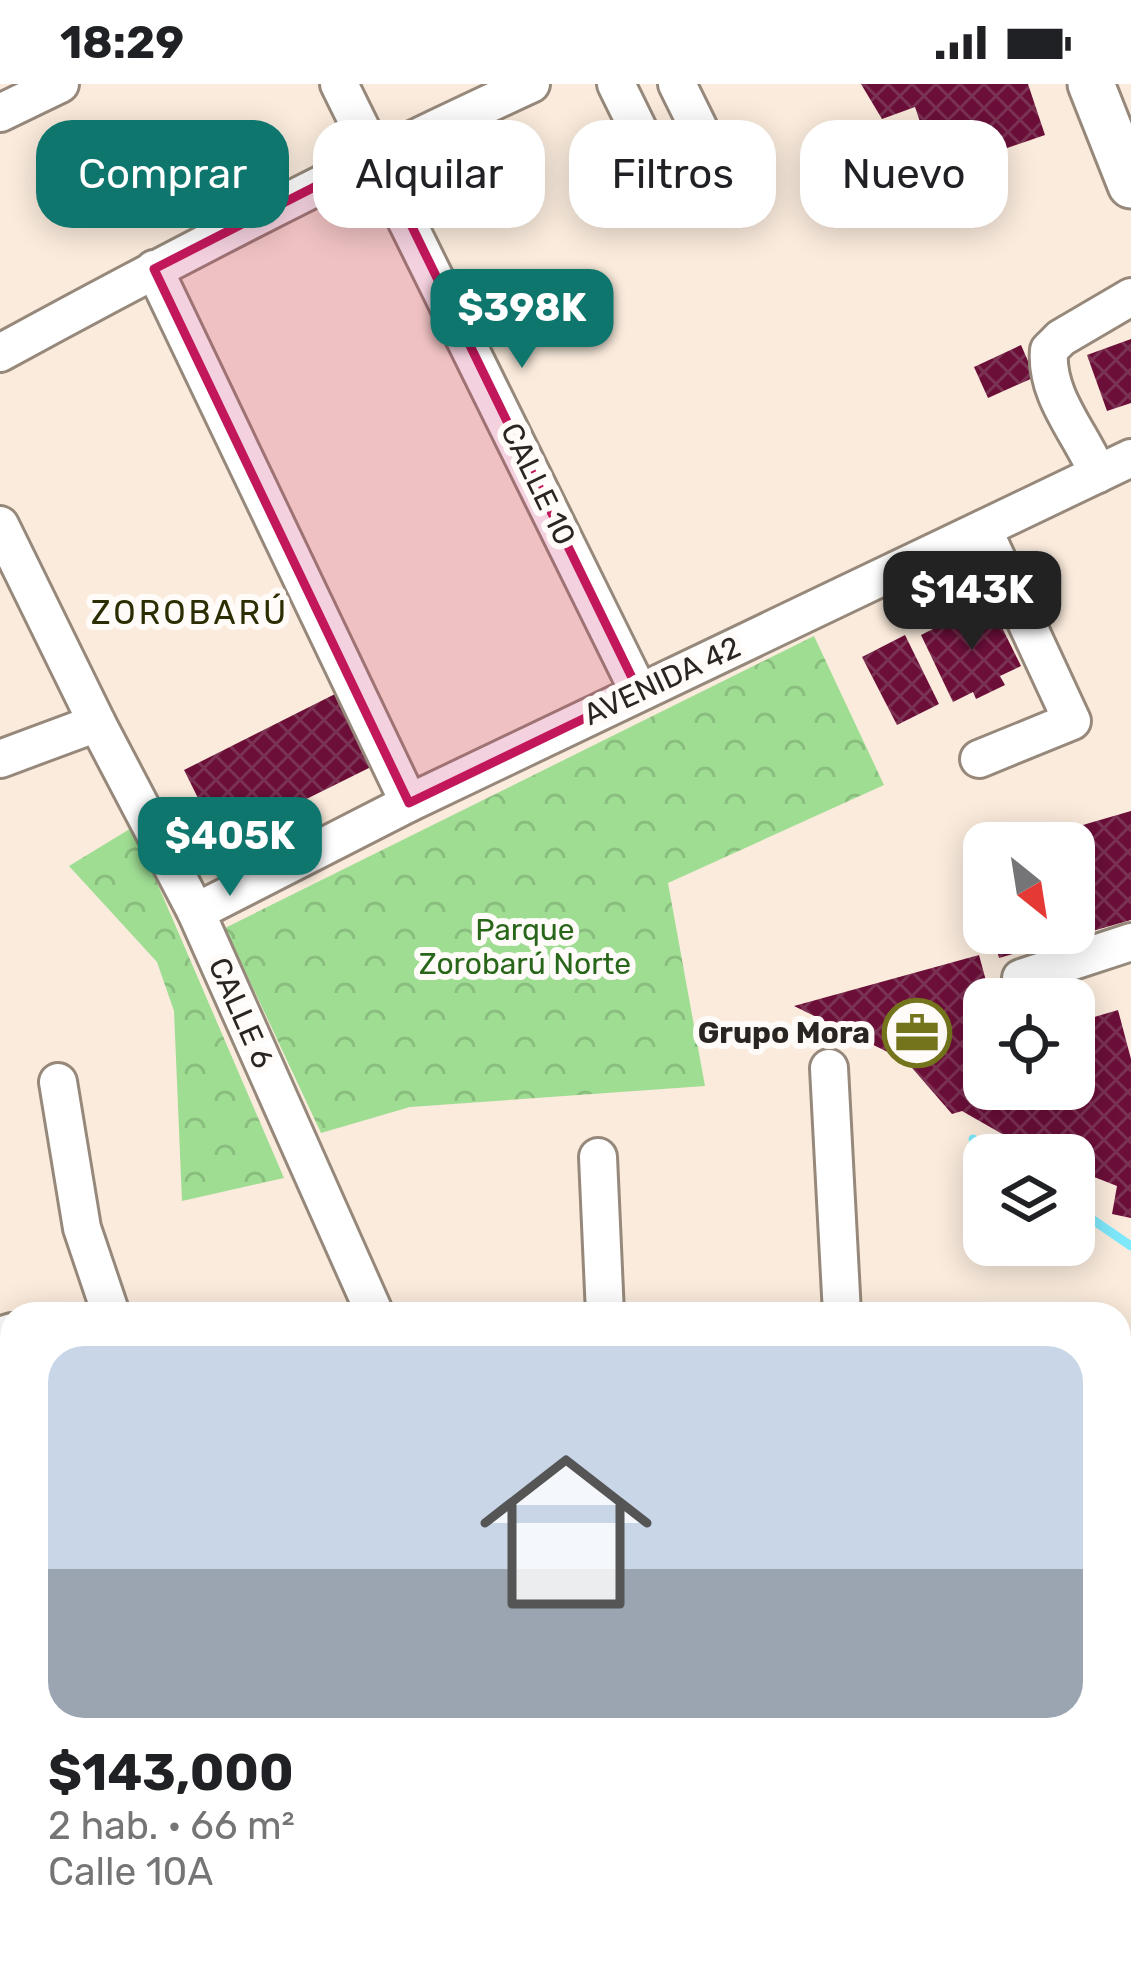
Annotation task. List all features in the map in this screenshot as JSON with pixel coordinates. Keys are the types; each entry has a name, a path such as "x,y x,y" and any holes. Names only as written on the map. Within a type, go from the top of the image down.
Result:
{"main road":[{"path":"1101,87 1131,185"}],"street":[{"path":"0,112 59,84"},
{"name":"CALLE 10","path":"339,84 359,120"},
{"path":"452,120 531,84"},
{"path":"616,84 670,194 688,200 705,197 716,180 713,157 676,84"},
{"path":"0,353 313,187"},
{"name":"CALLE 10","path":"413,228 639,692"},
{"path":"154,269 409,802"},
{"path":"1098,474 1053,390 1048,350 1131,297"},
{"name":"AVENIDA 42","path":"196,912 409,802 1131,458"},
{"name":"CALLE 6","path":"0,525 196,912 369,1302"},
{"path":"979,759 1072,721 983,530"},
{"path":"0,759 97,722"},
{"path":"1022,978 1131,942"},
{"path":"829,1068 841,1302"},
{"path":"58,1082 97,1302"},
{"path":"598,1157 604,1302"}],"highlighted area":[{"path":"377,155 639,692 409,803 154,269"}],"green space":[{"name":"Parque Zorobarú Norte","path":"814,636 884,785 668,883 705,1086 410,1107 321,1133 225,928"},
{"path":"133,827 284,1178 182,1201 174,1011 157,962 69,866"}],"building":[{"path":"861,84 1028,84 1045,135 1008,148 1008,120 919,120 915,107 882,119"},
{"path":"1131,339 1131,403 1107,411 1087,355"},
{"path":"1021,345 1035,377 988,398 974,367"},
{"path":"989,601 1021,666 1000,676 1005,685 976,699 973,692 953,702 921,635"},
{"path":"905,635 939,704 897,725 862,657"},
{"path":"343,690 379,763 220,842 184,770"},
{"path":"1131,811 1131,920 1095,930 1095,822"},
{"path":"979,955 985,978 963,978 963,1110 1095,1110 1095,1017 1118,1010 1131,1059 1131,1218 1112,1214 1117,1186 1095,1177 1095,1134 1002,1134 962,1111 952,1114 906,1061 794,1006"}],"waterway":[{"path":"1095,1221 1131,1246"}],"place":[{"name":"Grupo Mora","path":"917,1033"}],"district":[{"name":"ZOROBARÚ","path":"190,612"}]}
